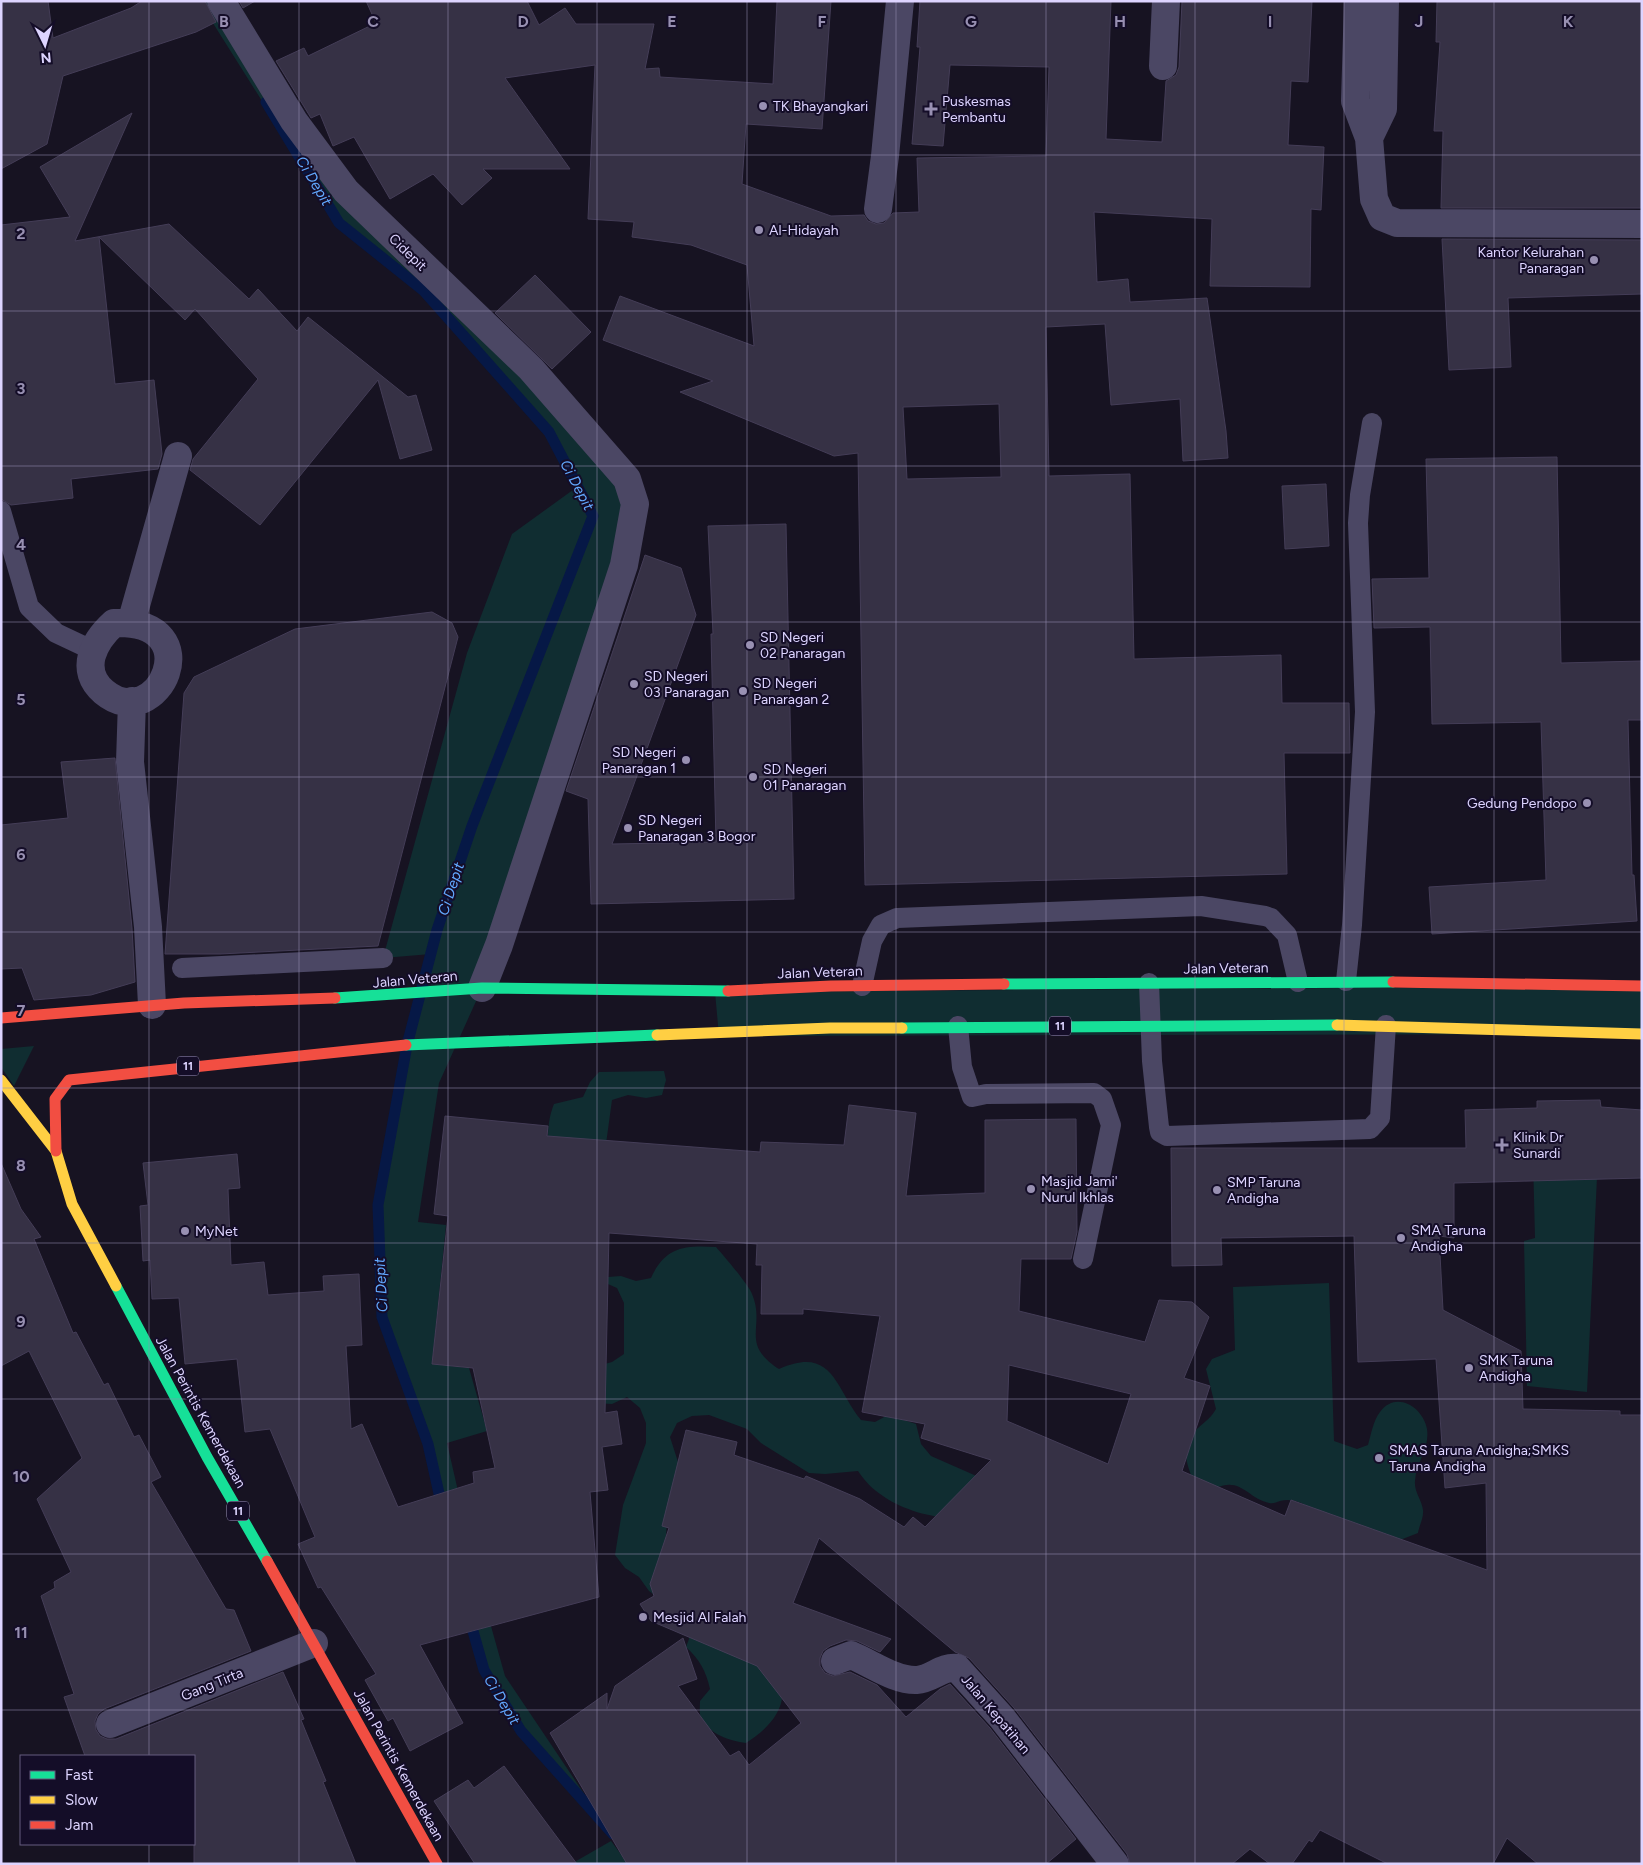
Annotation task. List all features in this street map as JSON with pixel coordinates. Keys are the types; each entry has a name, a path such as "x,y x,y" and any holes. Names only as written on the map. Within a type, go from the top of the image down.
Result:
{"main road":[{"name":"Jalan Veteran","path":"1,1018 152,1005 376,997 482,988 715,992 862,986 1346,981 1642,986"},
{"name":"11","path":"56,1150 55,1099 69,1080 382,1046 830,1028 958,1026 1386,1025 1642,1034"},
{"name":"Jalan Perintis Kemerdekaan","path":"1,1080 56,1150 72,1204 207,1457 314,1643 437,1864"}],"street":[{"name":"Cidepit","path":"221,1 294,121 346,191 531,369 627,479 635,504 624,565 499,945 482,988"},
{"path":"878,209 900,1"},
{"path":"1163,66 1166,1"},
{"path":"1358,1 1354,89 1359,114 1369,138 1374,200 1382,217 1397,223 1642,224"},
{"path":"1369,138 1383,109 1385,1"},
{"path":"131,623 178,456"},
{"path":"131,623 144,626 156,633 166,647 169,662 166,677 158,689 144,699 132,701 115,699 103,692 95,680 91,670 92,650 102,634 114,624 131,623"},
{"path":"132,701 130,762 148,927 152,1005"},
{"name":"Gang Tirta","path":"110,1724 314,1643"},
{"name":"Jalan Kepatihan","path":"835,1661 851,1656 893,1675 914,1680 923,1679 946,1668 957,1668 1002,1718 1115,1864"}],"lane":[{"path":"1346,981 1352,925 1365,712 1358,524 1360,495 1372,423"},
{"path":"1,512 29,607 56,633 92,650"},
{"path":"862,986 872,941 881,925 898,918 1201,906 1271,918 1287,935 1298,982"},
{"path":"182,968 383,958"},
{"path":"1149,983 1150,1025 1159,1128 1160,1132 1167,1136 1370,1129 1380,1118 1386,1025"},
{"path":"958,1026 962,1067 972,1097 986,1094 1094,1093 1102,1099 1111,1125 1083,1259"}],"green space":[{"path":"199,1 222,1 312,144 635,504 482,988 439,1083 418,1222 446,1225 432,1364 469,1368 487,1431 447,1443 480,1587 505,1676 589,1801 624,1832 609,1830 521,1731 484,1670 464,1603 423,1430 382,1317 378,1205 407,1045 431,954 383,958 467,653 512,534 577,487 549,432 424,291 339,223"},
{"path":"1642,986 1642,1034 719,1036 715,992"},
{"path":"34,1046 14,1086 1,1067 1,1049"},
{"path":"664,1071 666,1080 662,1095 646,1098 628,1095 612,1100 606,1144 593,1171 591,1187 594,1201 593,1232 589,1256 596,1268 608,1277 621,1276 636,1281 651,1278 663,1260 677,1250 694,1247 716,1247 741,1277 752,1294 756,1306 757,1343 767,1360 779,1369 797,1363 811,1362 822,1366 838,1383 861,1420 875,1422 888,1415 916,1424 921,1444 931,1456 981,1478 990,1493 983,1506 972,1514 960,1517 932,1516 905,1508 893,1502 872,1488 858,1471 825,1474 809,1473 761,1443 747,1429 709,1415 692,1416 677,1423 670,1437 679,1465 673,1480 675,1487 667,1518 665,1554 656,1577 670,1576 683,1582 680,1597 685,1604 700,1608 706,1627 712,1636 724,1645 763,1664 774,1674 781,1685 782,1696 775,1717 757,1736 746,1743 721,1736 705,1724 700,1716 700,1701 710,1689 702,1666 686,1647 689,1639 686,1623 674,1609 649,1591 639,1577 625,1568 615,1555 623,1505 646,1443 646,1423 640,1408 627,1397 612,1404 576,1402 567,1389 576,1375 590,1368 612,1362 624,1354 624,1303 617,1288 601,1281 572,1261 554,1257 538,1260 524,1268 512,1297 497,1306 479,1304 472,1294 466,1274 469,1255 485,1226 501,1224 541,1235 554,1227 554,1196 548,1134 554,1104 583,1097 590,1082 599,1072"},
{"path":"1599,1134 1587,1392 1527,1386 1524,1241 1535,1238 1533,1159"},
{"path":"1329,1283 1334,1441 1357,1449 1368,1445 1374,1424 1380,1412 1394,1402 1408,1404 1415,1408 1427,1429 1427,1443 1415,1481 1422,1506 1422,1519 1418,1533 1400,1540 1313,1510 1298,1502 1285,1500 1269,1503 1232,1485 1216,1488 1192,1477 1188,1466 1187,1442 1216,1409 1206,1369 1212,1359 1235,1350 1233,1287"},
{"path":"611,1841 628,1864 571,1864"}],"building":[{"path":"1,1 48,1 53,38 131,8 142,1 205,1 216,22 196,32 63,76 47,144 1,169"},
{"path":"239,1 255,1 243,8"},
{"path":"366,1 527,1 539,25 565,8 576,24 654,24 645,69 659,68 660,77 773,84 777,1 831,1 822,129 746,124 742,184 831,216 864,215 868,221 876,224 884,223 893,213 919,212 917,158 1046,156 1049,67 950,65 943,146 912,144 920,47 917,47 920,1 1111,1 1106,139 1162,142 1166,81 1176,75 1179,67 1182,1 1312,1 1308,82 1291,81 1288,145 1324,147 1321,210 1311,209 1310,287 1210,286 1212,219 1094,212 1097,282 1128,279 1130,302 1207,298 1226,431 1228,458 1183,461 1180,399 1111,405 1105,324 1046,327 1049,476 1130,474 1134,659 1281,655 1282,703 1349,703 1350,753 1284,753 1287,874 865,885 858,453 834,456 680,392 713,381 603,340 620,296 754,346 747,265 691,245 632,237 634,222 588,219 595,65 505,78 570,169 483,169 492,178 462,205 433,174 390,199 354,137 333,146 320,114 311,118 276,61 304,48 308,56 376,23","holes":["999,404 1001,477 907,479 903,407"]},
{"path":"1437,1 1642,1 1641,208 1441,208 1443,131 1434,131 1440,42 1436,42"},
{"path":"132,113 75,241 169,224 249,299 258,289 297,331 308,317 408,397 416,395 432,450 400,459 378,380 260,525 190,470 193,459 258,379 195,309 185,320 99,237 115,384 154,380 162,454 158,469 71,479 73,498 11,505 1,499 1,225 70,217 40,167"},
{"path":"1442,239 1641,240 1642,294 1508,298 1511,367 1449,370"},
{"path":"535,275 591,332 552,369 495,313"},
{"path":"1557,457 1561,663 1642,661 1642,720 1628,720 1632,875 1634,875 1637,921 1432,934 1429,887 1546,880 1541,722 1432,724 1430,627 1374,628 1372,579 1429,578 1426,459"},
{"path":"1326,484 1329,546 1285,549 1282,486"},
{"path":"786,524 794,899 591,904 588,799 566,791 645,555 681,568 696,615 612,844 716,842 711,634 713,634 708,526"},
{"path":"432,612 452,623 458,637 378,946 220,954 165,954 184,693 194,677 295,629"},
{"path":"115,758 132,928 135,982 91,995 34,1000 22,968 1,969 1,825 68,818 61,762"},
{"path":"1600,1100 1601,1107 1642,1110 1642,1178 1454,1183 1454,1238 1439,1236 1443,1310 1521,1351 1523,1409 1620,1411 1620,1415 1642,1415 1642,1864 1538,1864 1507,1838 1493,1864 1388,1864 1320,1830 1312,1842 1309,1840 1292,1864 1270,1864 1250,1849 1232,1864 1130,1864 1127,1854 1014,1708 969,1658 955,1652 819,1538 793,1603 891,1639 880,1652 857,1641 846,1640 830,1646 823,1651 820,1658 820,1666 825,1673 833,1676 850,1672 877,1685 906,1717 940,1689 950,1684 990,1728 1076,1839 1046,1864 627,1864 550,1733 607,1693 607,1709 615,1686 683,1638 697,1679 678,1686 730,1756 739,1751 749,1765 801,1723 757,1666 651,1621 640,1604 654,1596 650,1584 669,1528 662,1526 686,1430 737,1442 734,1455 804,1479 806,1476 860,1499 904,1527 913,1517 925,1527 991,1460 921,1438 925,1424 862,1412 880,1316 803,1309 803,1314 761,1314 762,1265 756,1265 757,1244 609,1233 605,1413 617,1411 622,1444 602,1447 608,1490 590,1492 599,1597 420,1645 463,1723 410,1751 393,1718 388,1721 365,1680 376,1674 321,1587 318,1588 298,1544 315,1537 270,1429 245,1432 237,1359 185,1364 179,1298 152,1299 150,1260 143,1261 140,1206 148,1205 143,1163 237,1154 240,1188 228,1189 231,1265 264,1262 268,1295 324,1291 323,1276 359,1274 362,1345 346,1346 351,1429 362,1424 398,1507 474,1483 473,1472 495,1468 473,1368 432,1364 448,1216 434,1214 445,1116 548,1126 547,1136 760,1152 761,1142 844,1145 849,1105 916,1113 906,1196 985,1193 985,1120 1076,1119 1077,1232 1071,1259 1021,1259 1019,1311 1145,1342 1159,1300 1192,1302 1209,1317 1184,1378 1210,1386 1182,1471 1285,1516 1291,1500 1487,1570 1486,1483 1445,1488 1436,1359 1358,1362 1354,1236 1221,1238 1222,1265 1172,1266 1171,1148 1466,1148 1465,1110 1537,1108 1537,1101","holes":["1009,1365 1131,1394 1108,1464 1007,1421"]},
{"path":"1,1163 21,1209 41,1237 34,1239 73,1333 76,1332 104,1385 108,1383 134,1437 139,1435 161,1477 151,1482 226,1609 234,1610 251,1651 104,1709 98,1714 95,1721 96,1730 100,1736 107,1739 116,1739 283,1672 304,1719 301,1720 326,1781 323,1782 356,1864 194,1864 195,1755 85,1755 64,1697 74,1694 41,1596 55,1588 54,1582 71,1572 37,1499 82,1458 29,1351 1,1366"},
{"path":"504,1766 577,1864 475,1864 434,1801 468,1780 474,1788"}],"waterway":[{"name":"Ci Depit","path":"266,102 339,223 424,291 549,432 593,516 472,826 437,930 407,1045 378,1205 382,1317 428,1444 442,1507"},
{"name":"Ci Depit","path":"469,1617 484,1670 521,1731 613,1834"}],"traffic: fast":[{"path":"1004,984 1393,982"},
{"path":"335,998 482,988 728,991"},
{"path":"902,1028 1337,1025"},
{"path":"406,1045 657,1035"},
{"path":"116,1286 207,1457 267,1561"}],"traffic: slow":[{"path":"1337,1025 1642,1034"},
{"path":"657,1035 830,1028 902,1028"},
{"path":"1,1080 56,1151 72,1204 116,1286"}],"traffic: jam":[{"path":"1393,982 1642,986"},
{"path":"728,991 831,986 1004,984"},
{"path":"1,1018 184,1003 335,998"},
{"path":"56,1151 55,1099 69,1080 406,1045"},
{"path":"267,1561 437,1864"}],"place":[{"name":"TK Bhayangkari","path":"763,106"},
{"name":"Puskesmas Pembantu","path":"931,109"},
{"name":"Al-Hidayah","path":"759,230"},
{"name":"Kantor Kelurahan Panaragan","path":"1594,260"},
{"name":"SD Negeri 02 Panaragan","path":"750,645"},
{"name":"SD Negeri 03 Panaragan","path":"634,684"},
{"name":"SD Negeri Panaragan 2","path":"743,691"},
{"name":"SD Negeri Panaragan 1","path":"686,760"},
{"name":"SD Negeri 01 Panaragan","path":"753,777"},
{"name":"Gedung Pendopo","path":"1587,803"},
{"name":"SD Negeri Panaragan 3 Bogor","path":"628,828"},
{"name":"Klinik Dr Sunardi","path":"1502,1145"},
{"name":"Masjid Jami' Nurul Ikhlas","path":"1031,1189"},
{"name":"SMP Taruna Andigha","path":"1217,1190"},
{"name":"MyNet","path":"185,1231"},
{"name":"SMA Taruna Andigha","path":"1401,1238"},
{"name":"SMK Taruna Andigha","path":"1469,1368"},
{"name":"SMAS Taruna Andigha;SMKS Taruna Andigha","path":"1379,1458"},
{"name":"Mesjid Al Falah","path":"643,1617"}]}
